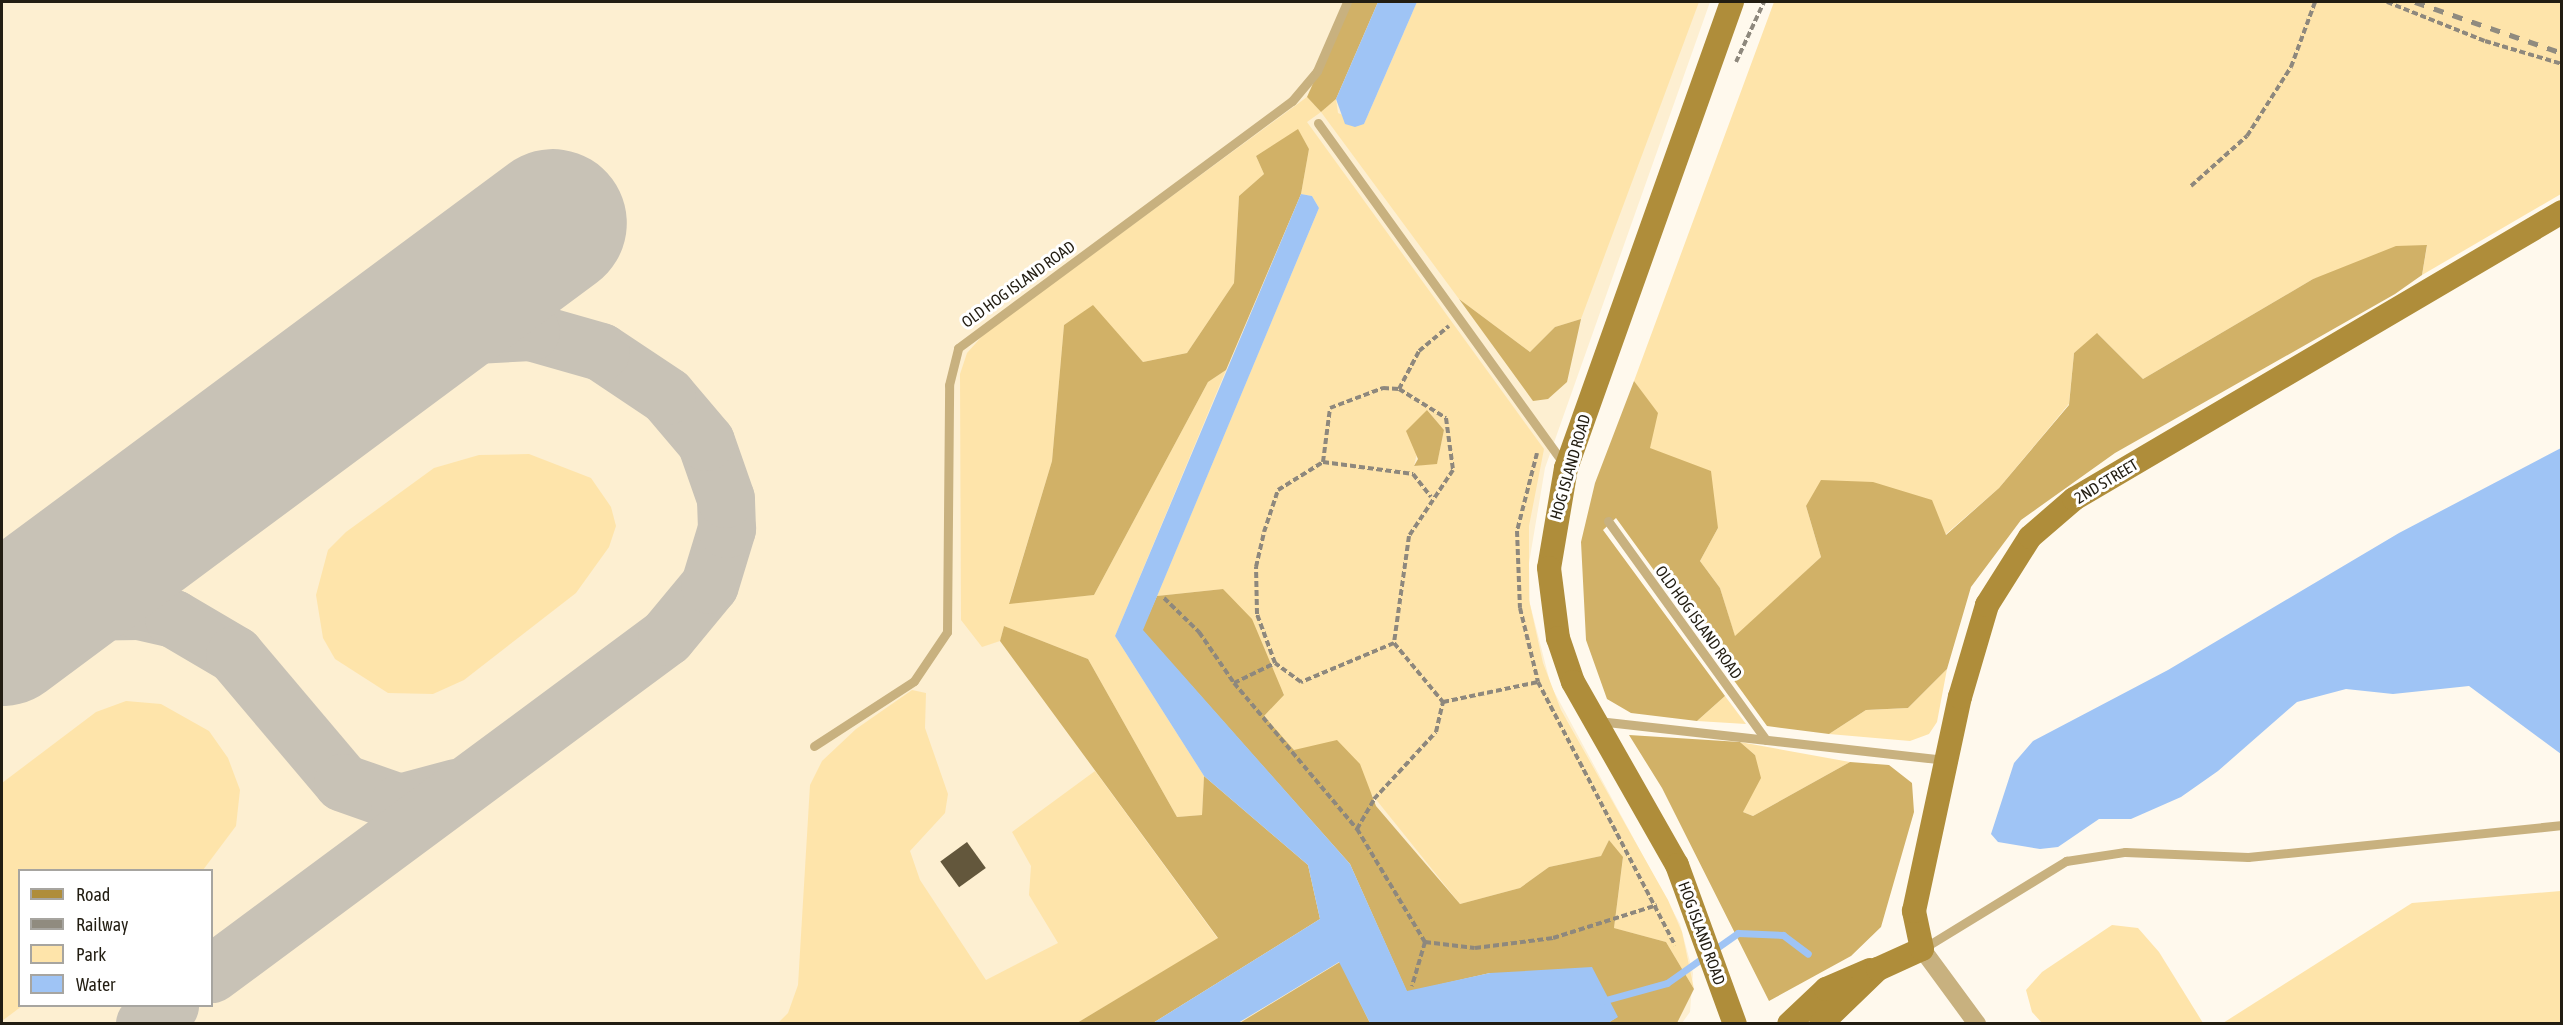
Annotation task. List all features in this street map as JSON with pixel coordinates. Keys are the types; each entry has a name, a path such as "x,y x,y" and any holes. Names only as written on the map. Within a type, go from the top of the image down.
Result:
{"street":[{"name":"HOG ISLAND ROAD","path":"1732,2 1566,468 1551,536 1551,592 1565,662 1591,721 1677,865 1735,1023"},
{"name":"2ND STREET","path":"1922,949 1914,911 1947,760 1987,605 2047,520 2562,212"},
{"path":"1790,1023 1826,989 1922,949 1977,1023"},
{"path":"1821,1023 1878,969"}],"lane":[{"name":"OLD HOG ISLAND ROAD","path":"814,746 914,681 947,632 949,385 958,348 1292,101 1317,71 1347,2"},
{"path":"1318,123 1566,468"},
{"name":"OLD HOG ISLAND ROAD","path":"1608,521 1766,740"},
{"path":"1591,721 1947,760"},
{"path":"1922,949 2066,861 2125,852 2248,857 2562,825"}],"path":[{"path":"2192,186 2247,136 2291,66 2314,2"},
{"path":"2387,2 2485,41 2562,64"},
{"path":"1399,389 1419,351 1458,318"},
{"path":"1323,462 1330,408 1383,388 1399,389 1446,418 1453,470 1431,497 1409,536 1394,643 1443,702"},
{"path":"1394,643 1301,682 1275,663 1257,614 1256,567 1264,532 1278,490 1323,462 1413,474 1431,497"},
{"path":"1164,598 1199,632 1234,683 1357,829 1425,942 1412,986"},
{"path":"1234,683 1275,663"},
{"path":"1443,702 1538,682"},
{"path":"1357,829 1374,799 1436,732 1443,702"},
{"path":"1425,942 1475,948 1553,938 1657,905"}],"shaded area":[{"path":"2,2 1710,2 1545,468 1529,563 1530,604 1551,686 1680,924 1693,973 1690,1012 1682,1023 2,1024"},
{"path":"1349,2 1378,2 1336,99 1321,112 1307,97"},
{"path":"1298,129 1309,149 1301,194 1226,370 1208,382 1094,595 1009,604 1052,461 1064,325 1093,305 1143,362 1187,353 1234,283 1239,196 1264,174 1256,156"},
{"path":"2427,245 2422,275 2395,294 2115,453 2021,520 1971,587 1947,669 1908,708 1866,710 1829,734 1767,726 1616,518 1603,530 1725,696 1697,721 1631,713 1607,699 1586,640 1581,542 1595,483 1634,381 1658,413 1650,448 1711,471 1718,528 1700,561 1720,588 1735,636 1821,557 1806,506 1821,480 1873,482 1932,500 1946,535 1999,488 2069,405 2074,353 2097,333 2143,379 2313,279 2396,246"},
{"path":"1459,299 1530,352 1555,327 1581,319 1567,382 1548,399 1533,401"},
{"path":"1427,410 1444,430 1437,464 1414,466 1418,459 1406,431"},
{"path":"1223,589 1252,619 1284,695 1264,716 1294,750 1337,740 1360,764 1376,806 1460,904 1520,888 1549,867 1601,856 1609,840 1623,857 1614,928 1666,942 1694,989 1677,1023 1608,1023 1617,1017 1490,973 1407,992 1350,864 1142,630 1157,596"},
{"path":"1004,626 1088,659 1177,817 1202,815 1204,776 1308,865 1320,919 1153,1023 1077,1023 1218,938 1000,641"},
{"path":"1629,735 1740,742 1755,755 1761,778 1743,812 1753,816 1850,762 1889,765 1912,783 1914,812 1881,927 1851,956 1769,1001 1662,788"},
{"path":"1340,962 1370,1023 1238,1024"}],"green space":[{"path":"1417,2 1699,2 1581,319 1555,327 1530,352 1459,299 1321,112 1336,99 1338,113 1364,124"},
{"path":"1774,2 2561,2 2561,194 2422,275 2427,246 2313,279 2143,379 2098,334 2074,353 2069,404 1999,488 1945,535 1806,506 1821,557 1735,637 1720,588 1700,561 1718,528 1650,448 1634,381"},
{"path":"1307,97 1321,112 1307,122 1544,449 1529,526 1529,600 1543,663 1561,710 1668,900 1682,932 1694,989 1666,942 1614,928 1623,858 1609,840 1601,856 1549,867 1520,888 1460,904 1370,792 1294,750 1264,716 1284,694 1223,589 1157,596 1319,208 1312,196 1301,194 1309,149 1298,130 1256,156 1264,174 1239,196 1234,283 1187,353 1143,362 1093,306 1064,325 1052,461 1009,603 1094,595 1208,382 1226,370 1115,636 1204,776 1202,815 1177,817 1088,659 1004,626 1000,641 982,647 961,620 960,374 967,353 984,334","holes":["1427,410 1444,430 1437,463 1414,466"]},
{"path":"529,454 591,478 611,507 616,526 609,547 576,593 464,680 433,694 388,693 335,659 323,638 316,595 328,550 346,532 434,468 479,455"},
{"path":"1947,669 1937,722 1929,734 1910,741 1829,734 1866,710 1908,708"},
{"path":"912,690 926,693 925,728 948,794 945,813 910,851 920,880 986,980 1058,943 1029,895 1031,866 1012,832 1095,771 1218,939 1077,1023 777,1024 788,1013 798,985 810,785 822,761 856,729"},
{"path":"1725,696 1746,724 1697,721"},
{"path":"126,701 161,704 209,731 228,758 240,790 236,826 204,869 18,869 18,1007 21,1007 2,1021 2,783 96,712"},
{"path":"1740,742 1850,762 1753,816 1743,812 1755,755"},
{"path":"2561,891 2561,1023 2223,1023 2412,903"},
{"path":"2112,925 2138,928 2159,952 2203,1023 2042,1023 2032,1012 2026,990 2042,972"}],"water":[{"path":"1378,2 1417,2 1364,124 1355,127 1345,124 1336,99"},
{"path":"1301,194 1312,196 1319,208 1143,630 1350,864 1407,991 1490,973 1592,967 1618,1017 1608,1023 1370,1023 1339,962 1238,1023 1153,1023 1320,919 1308,865 1204,776 1115,636"},
{"path":"2561,448 2561,754 2469,686 2393,694 2346,689 2297,702 2218,771 2181,797 2131,819 2099,819 2058,847 2040,849 1998,842 1991,834 2014,763 2033,741 2168,670 2399,533"}],"building":[{"path":"967,842 986,868 959,887 940,861"}],"waterway":[{"path":"1602,1001 1667,983 1738,933 1783,935 1808,954"}],"taxiway":[{"path":"213,973 667,637 710,585 727,529 726,499 706,442 667,396 601,352 531,332 456,336 373,356"},
{"path":"2,640 45,617 68,612 139,611 174,619 235,655 343,783 400,803 456,788"},
{"path":"145,1024 169,1007"}],"runway":[{"path":"2,632 553,223"}],"railway":[{"path":"2415,2 2562,53"}]}
